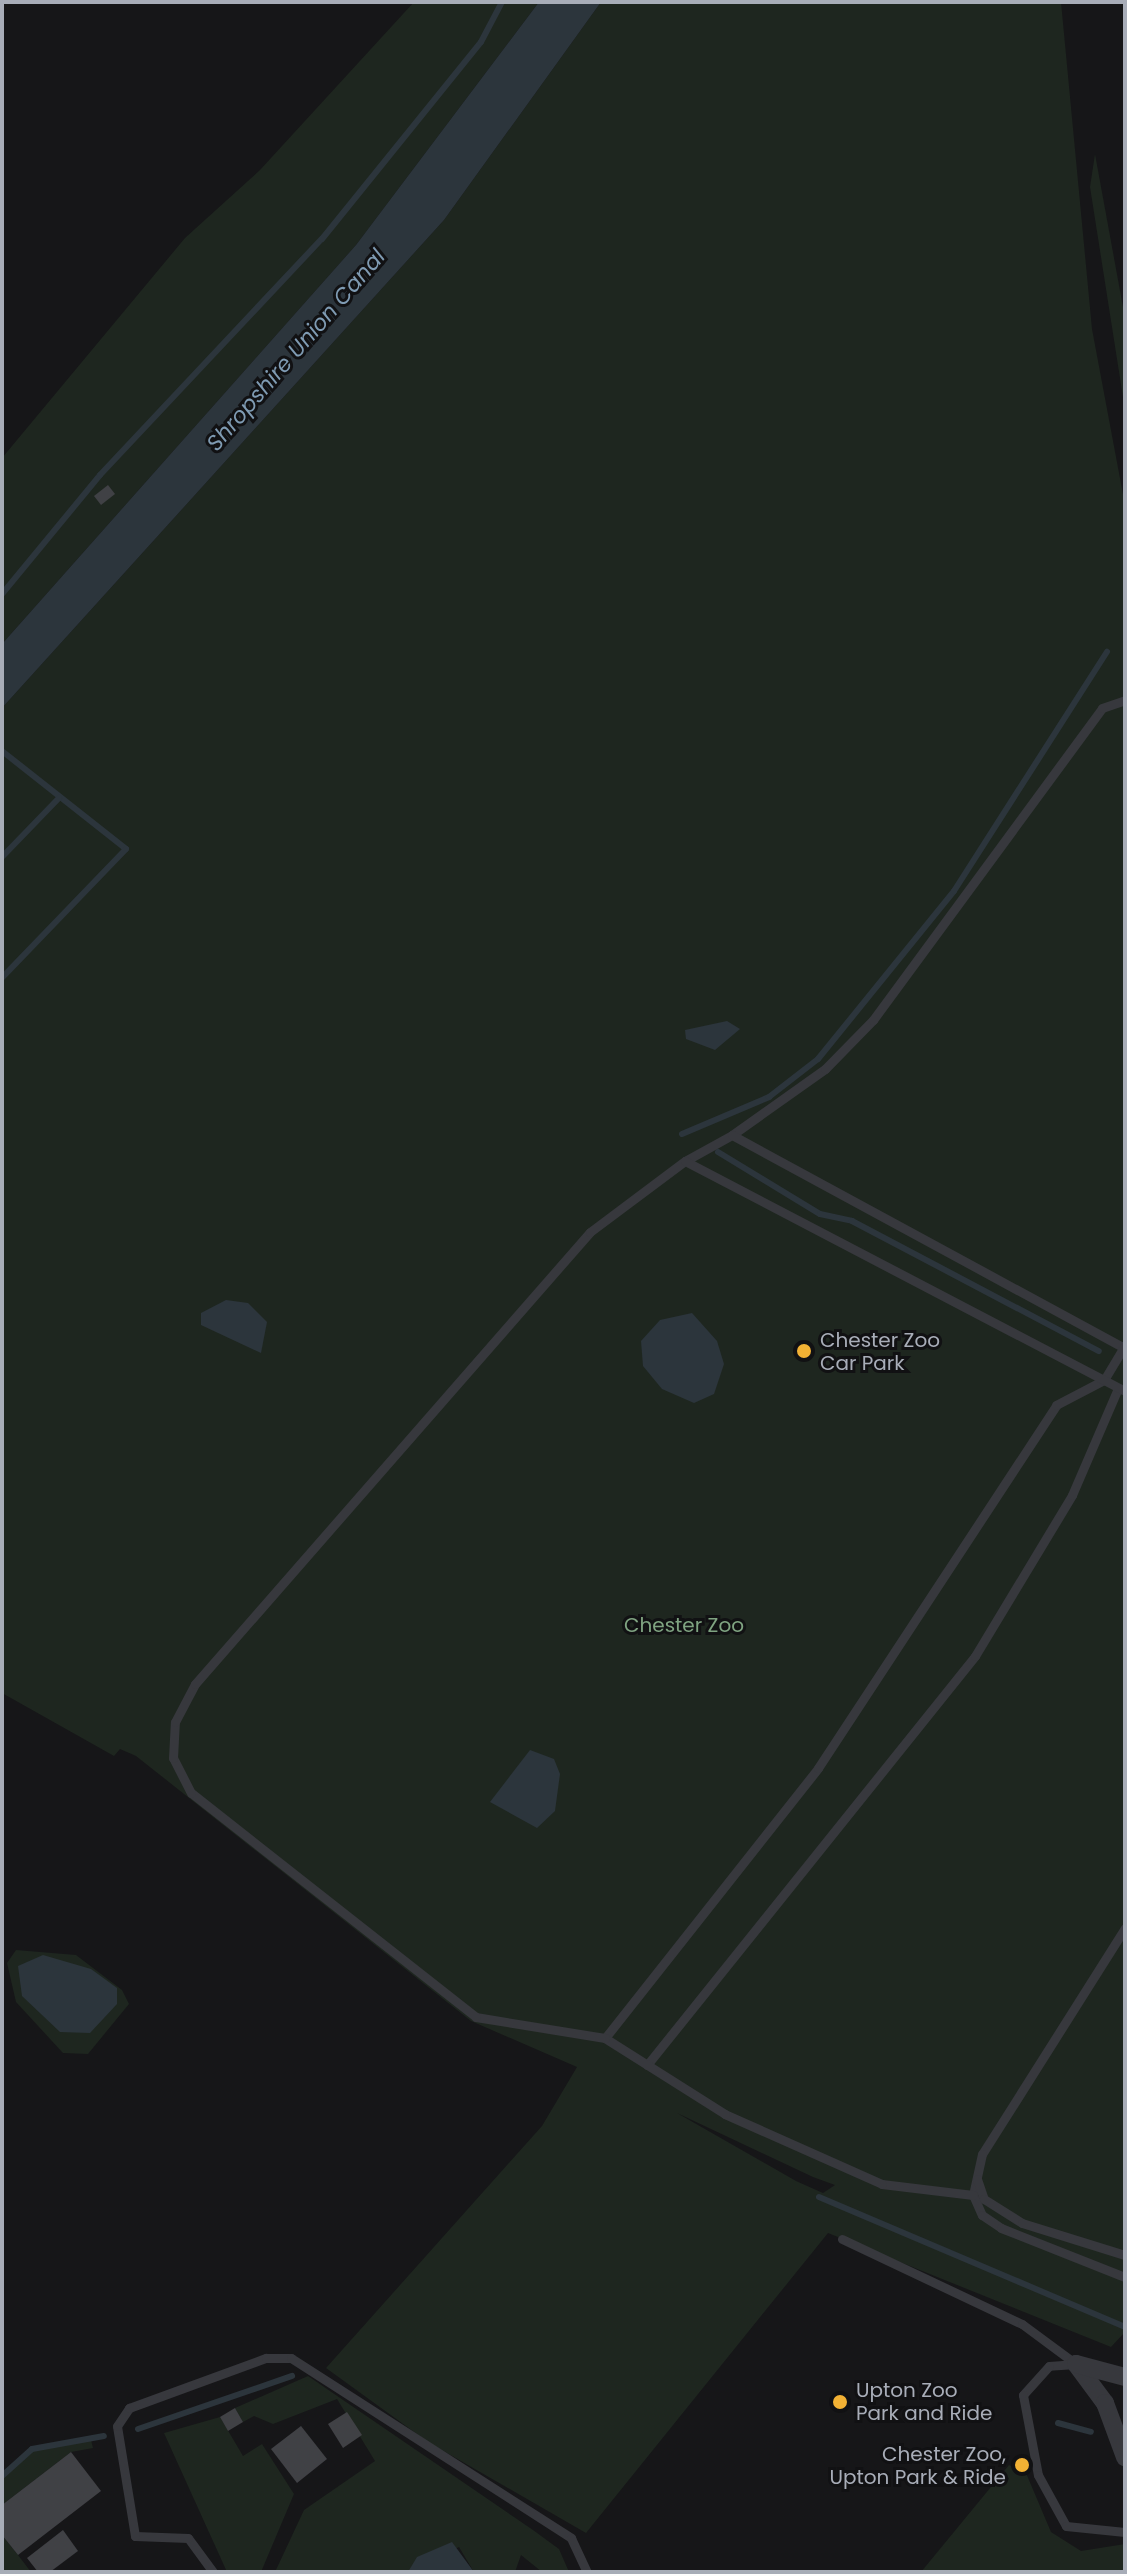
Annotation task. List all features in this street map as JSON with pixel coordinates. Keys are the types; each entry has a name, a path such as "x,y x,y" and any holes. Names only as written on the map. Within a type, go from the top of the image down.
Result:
{"street":[{"path":"1076,2364 1125,2377"},
{"path":"1076,2364 1105,2403 1125,2457"}],"lane":[{"path":"973,2195 882,2184 725,2114 605,2038 476,2017 191,1793 173,1758 175,1722 195,1684 582,1241 685,1161 732,1135 825,1069 873,1020 1102,708 1125,700"},
{"path":"605,2038 818,1768 1056,1405 1104,1380 1124,1347 732,1135"},
{"path":"647,2065 975,1656 1072,1495 1122,1390 685,1161"},
{"path":"1125,1928 982,2154 973,2195 982,2215 1001,2228 1125,2277"},
{"path":"976,2176 994,2209 1125,2255"},
{"path":"842,2239 1022,2324 1076,2364"},
{"path":"213,2572 188,2538 135,2536 117,2426 129,2408 266,2358 291,2358 571,2538 587,2572"},
{"path":"1076,2364 1049,2366 1023,2395 1038,2475 1066,2526 1125,2532"}],"green space":[{"path":"414,2 539,2 356,245 2,644 2,458 185,238 260,170"},
{"name":"Chester Zoo","path":"601,2 1061,2 1092,329 1125,505 1125,2332 1111,2347 828,2233 586,2533 428,2442 326,2368 542,2126 577,2067 471,2021 136,1756 120,1749 114,1756 2,1693 2,708 444,220","holes":["677,2113 835,2185 823,2193 796,2181"]},
{"path":"1095,154 1125,318 1125,410 1090,187"},
{"path":"16,1950 76,1955 122,1990 129,2004 88,2054 63,2053 16,2002 7,1963"},
{"path":"308,2376 559,2549 569,2572 542,2572 521,2555 515,2572 474,2572 459,2547 408,2572 275,2572 304,2510 375,2461 337,2399 273,2424 254,2416 243,2422 235,2408"},
{"path":"220,2417 243,2456 262,2444 294,2494 261,2572 227,2572 164,2433"},
{"path":"91,2440 93,2448 71,2452 2,2505 2,2476 32,2449"},
{"path":"1009,2465 1026,2473 1051,2532 1081,2551 1125,2544 1125,2572 921,2572"},
{"path":"2,2535 18,2555 31,2572 2,2572"}],"water":[{"name":"Shropshire Union Canal","path":"539,2 601,2 444,220 2,708 2,644 356,245"},
{"path":"727,1021 740,1029 715,1050 686,1039 685,1030"},
{"path":"226,1300 248,1303 267,1322 261,1353 201,1325 201,1313"},
{"path":"692,1313 717,1341 724,1364 714,1394 694,1403 662,1389 643,1366 641,1341 660,1320"},
{"path":"530,1750 554,1759 560,1774 555,1811 537,1828 490,1802"},
{"path":"43,1955 91,1969 117,1988 117,2004 90,2033 60,2032 22,1996 18,1966"},
{"path":"452,2542 474,2572 408,2572 417,2557"}],"building":[{"path":"108,485 115,494 101,505 94,496"},
{"path":"235,2408 243,2422 228,2431 220,2417"},
{"path":"347,2412 362,2435 343,2448 328,2424"},
{"path":"301,2426 327,2459 297,2483 271,2449"},
{"path":"71,2452 101,2491 18,2555 2,2535 2,2505"},
{"path":"63,2530 78,2551 50,2572 38,2572 27,2558"}],"waterway":[{"path":"2,594 100,475 322,239 481,42 502,2"},
{"path":"682,1134 769,1097 818,1059 954,891 1107,652"},
{"path":"2,751 126,849 2,978"},
{"path":"2,857 59,798"},
{"path":"718,1152 820,1214 852,1221 1099,1351"},
{"path":"819,2197 1125,2327"},
{"path":"138,2429 292,2376"},
{"path":"1058,2423 1091,2432"},
{"path":"2,2476 32,2449 104,2436"}],"place":[{"name":"Chester Zoo Car Park","path":"804,1351"},
{"name":"Upton Zoo Park and Ride","path":"840,2402"},
{"name":"Chester Zoo, Upton Park & Ride","path":"1022,2465"}]}
